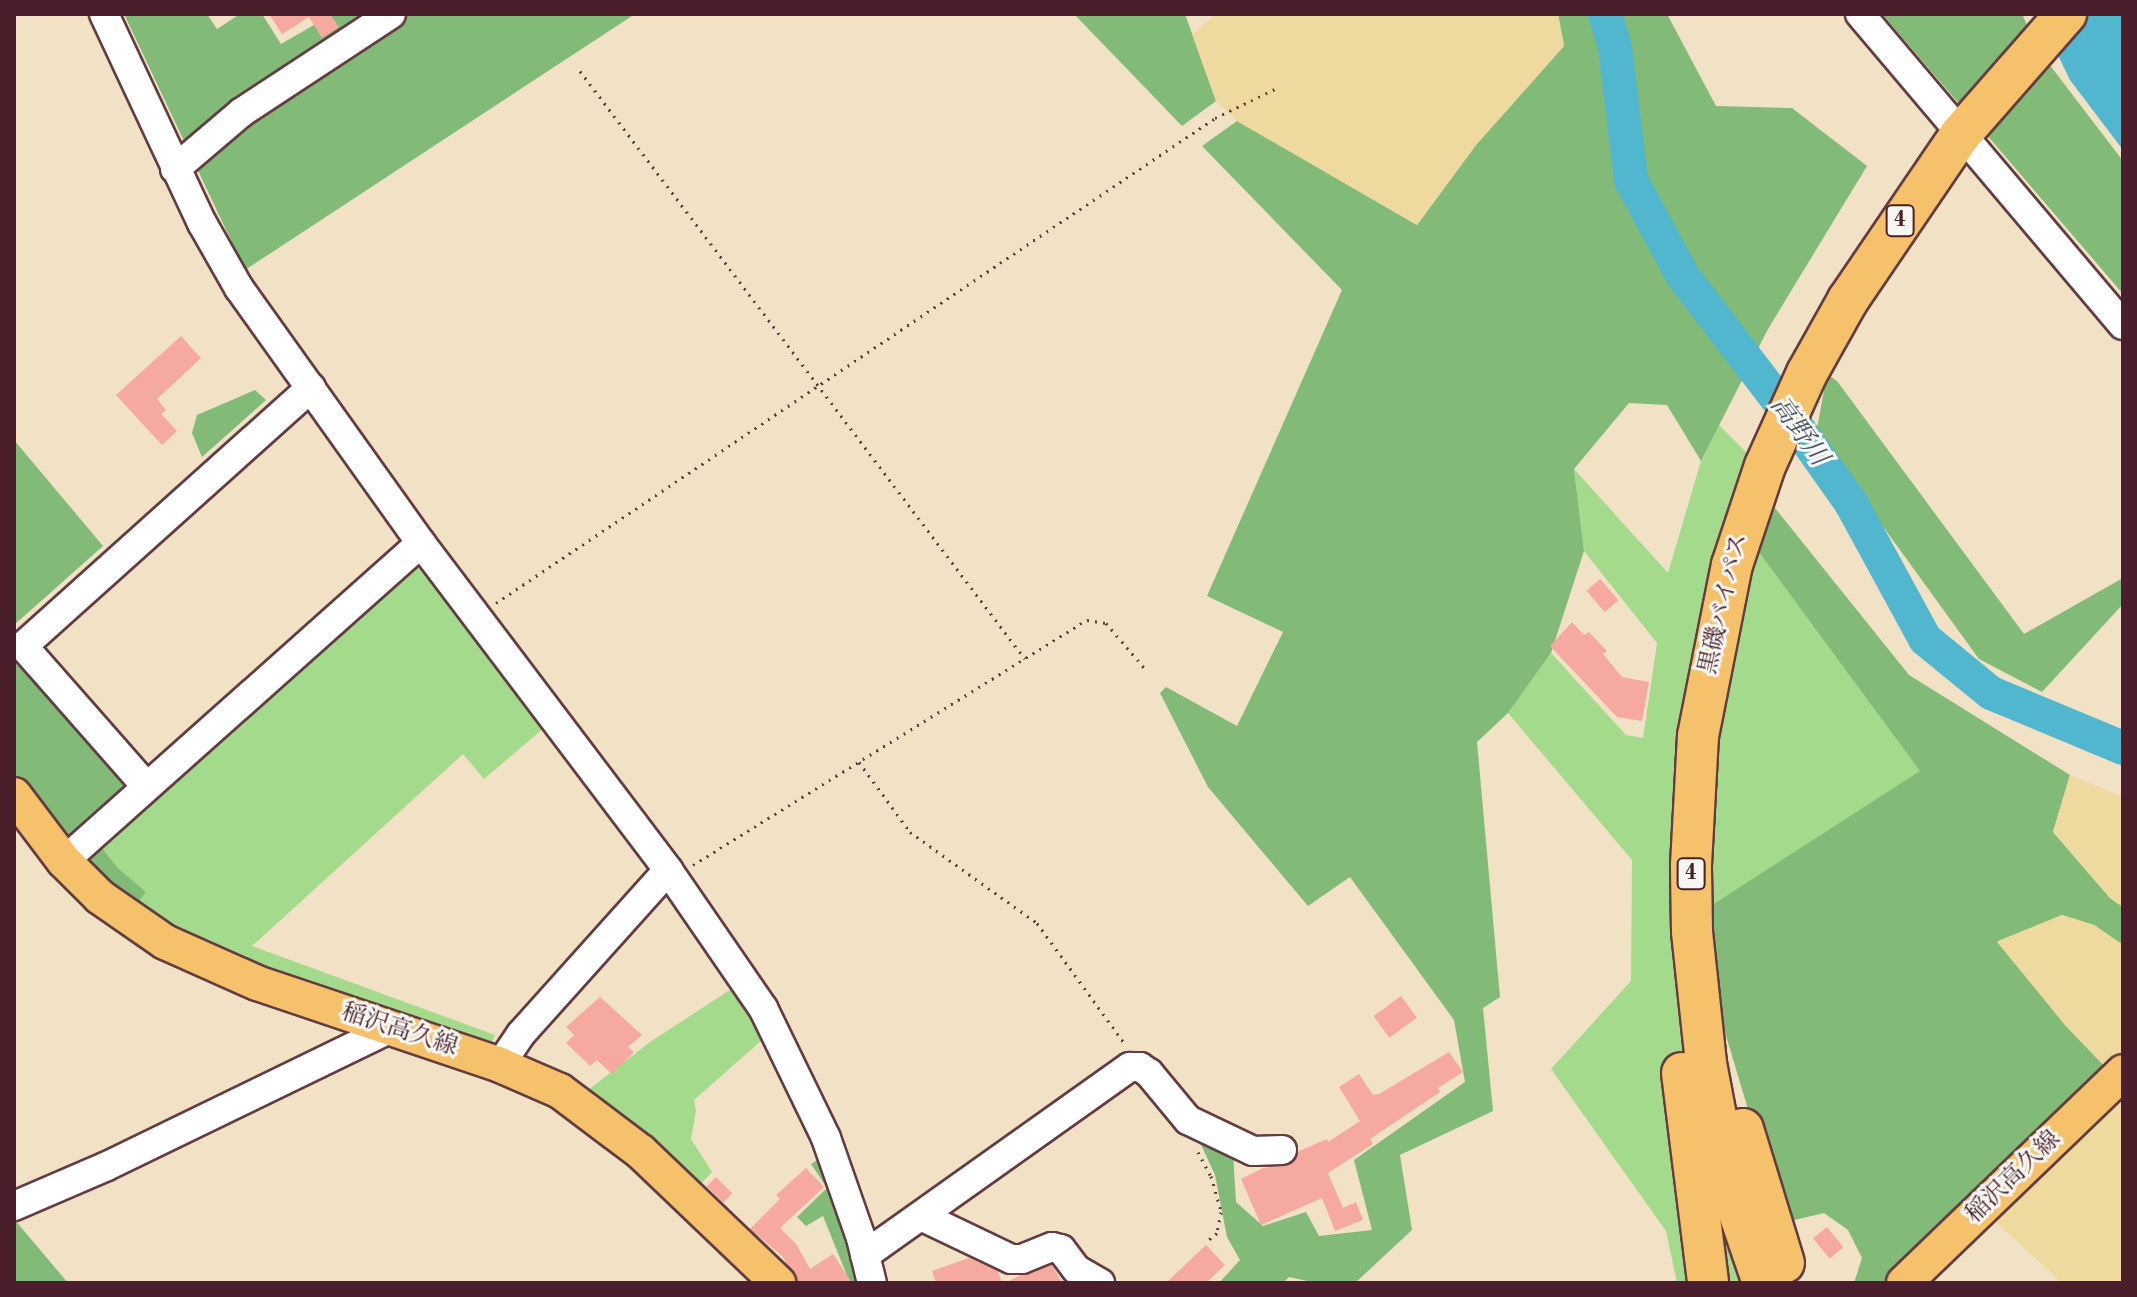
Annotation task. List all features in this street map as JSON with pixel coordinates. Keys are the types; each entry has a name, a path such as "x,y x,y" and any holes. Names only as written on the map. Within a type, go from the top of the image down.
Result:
{"highway":[{"name":"黒磯バイパス","path":"1763,1283 1735,1201 1719,1132 1706,1063 1692,915 1693,795 1706,684 1732,565 1765,466 1807,373 1848,300 1960,135 2066,14"},
{"name":"4","path":"1692,915 1674,978 1675,1026 1708,1283"},
{"name":"4","path":"1692,915 1729,1081 1791,1283"}],"main road":[{"name":"稲沢高久線","path":"14,795 64,861 100,897 165,942 257,983 500,1065 560,1091 594,1114 652,1162 778,1283"},
{"name":"稲沢高久線","path":"1904,1283 2123,1072"}],"street":[{"path":"104,14 175,169 239,288 421,543 670,874 763,1008 826,1138 872,1283"},
{"path":"175,169 242,112 391,14"},
{"path":"1860,14 2123,325"},
{"path":"146,786 23,646 311,388"},
{"path":"64,861 421,543"},
{"path":"500,1065 521,1034 670,874"},
{"path":"14,1206 105,1167 391,1028"},
{"path":"865,1255 1122,1071 1140,1067 1149,1073 1179,1114 1253,1151 1282,1150"},
{"path":"921,1216 1011,1259 1022,1259 1052,1247 1061,1249 1076,1269 1100,1283"}],"path":[{"path":"580,71 1025,659"},
{"path":"477,617 1215,118 1275,89"},
{"path":"670,874 859,762 1087,620 1106,623 1147,671"},
{"path":"859,762 910,832 1037,923 1140,1067"},
{"path":"1179,1114 1211,1176 1221,1212 1217,1233 1206,1242"}],"green space":[{"path":"124,14 207,14 217,29 240,14 262,14 281,44 333,14 635,14 245,270"},
{"path":"1074,14 1185,14 1216,101 1182,126"},
{"path":"1558,14 1667,14 1716,106 1792,108 1867,166 1768,329 1701,461 1667,405 1629,403 1574,469 1584,551 1551,653 1508,713 1477,742 1500,997 1483,1008 1493,1111 1400,1155 1412,1230 1355,1283 1317,1283 1289,1277 1283,1283 1219,1283 1240,1260 1227,1237 1215,1175 1198,1138 1233,1152 1236,1202 1263,1226 1306,1212 1319,1236 1372,1230 1354,1160 1465,1082 1454,1020 1350,877 1308,906 1208,787 1160,693 1166,687 1237,726 1283,632 1207,596 1342,290 1202,146 1237,121 1417,225 1476,145 1564,46"},
{"path":"1882,14 2022,14 2027,25 1960,105"},
{"path":"2049,64 2123,161 2123,294 1986,134"},
{"path":"1827,374 1837,381 2024,634 2123,578 2123,604 2042,692 1979,659 1816,434"},
{"path":"255,390 266,400 202,457 192,433 197,415"},
{"path":"1719,425 1750,456 1712,568 1686,689 1675,797 1749,1283 1677,1283 1666,1231 1551,1069 1631,981 1632,860 1508,713 1551,653 1626,735 1643,738 1657,643 1584,551 1574,469 1668,573 1701,461"},
{"path":"14,440 103,546 14,625"},
{"path":"1775,508 1909,675 2070,775 2053,832 2110,898 2123,907 2123,945 2094,925 2062,915 1998,941 2065,1025 2110,1072 1894,1283 1854,1283 1862,1258 1848,1230 1824,1213 1782,1223 1724,1029 1708,935 1709,907 1920,771 1756,548"},
{"path":"1756,548 1921,771 1710,907 1712,805 1721,717"},
{"path":"420,558 545,727 484,779 463,754 252,946 495,1035 489,1049 228,959 133,910 146,892 118,868 98,843"},
{"path":"14,639 136,780 71,844 14,780"},
{"path":"98,843 118,868 146,892 133,910 80,861"},
{"path":"733,988 762,1040 694,1100 696,1111 691,1139 712,1172 695,1190 583,1094 650,1042"},
{"path":"820,1158 860,1283 850,1283 823,1216 806,1226 797,1217 827,1188 811,1164"},
{"path":"14,1219 68,1283 14,1283"}],"sand":[{"path":"1216,14 1558,14 1564,46 1476,145 1417,225 1237,121 1216,101 1192,34"},
{"path":"2070,775 2123,797 2123,907 2110,898 2053,832"},
{"path":"2062,915 2094,925 2123,945 2123,1084 2065,1025 1997,942"},
{"path":"2123,1097 2123,1283 2062,1283 1996,1222"}],"water":[{"path":"2038,14 2123,14 2123,150 2070,80"}],"building":[{"path":"269,14 330,14 339,27 322,38 309,17 282,34"},
{"path":"181,336 201,358 157,399 166,410 161,414 177,431 162,445 116,395"},
{"path":"1600,579 1618,600 1605,612 1586,591"},
{"path":"1572,622 1584,635 1589,632 1607,651 1603,654 1622,677 1649,682 1642,721 1617,717 1550,646"},
{"path":"1401,996 1417,1018 1389,1038 1373,1016"},
{"path":"600,997 642,1035 628,1047 634,1052 612,1074 597,1060 590,1066 566,1043 574,1035 566,1027"},
{"path":"1449,1052 1463,1072 1438,1088 1440,1092 1370,1139 1373,1144 1328,1173 1343,1208 1356,1202 1363,1220 1335,1231 1322,1198 1261,1225 1241,1179 1263,1168 1290,1165 1299,1151 1327,1139 1328,1142 1360,1121 1339,1087 1359,1074 1373,1095 1379,1094"},
{"path":"806,1168 824,1187 780,1228 796,1244 810,1269 833,1254 852,1283 797,1283 783,1257 750,1229 780,1199 776,1195"},
{"path":"716,1177 732,1193 723,1202 707,1186"},
{"path":"1827,1227 1843,1247 1829,1259 1813,1238"},
{"path":"1206,1245 1225,1265 1206,1283 1166,1283"},
{"path":"969,1258 998,1271 1002,1283 936,1283 932,1271"},
{"path":"1052,1265 1062,1283 1006,1283 1018,1276"}],"waterway":[{"name":"高野川","path":"1605,14 1615,47 1631,180 1683,276 1783,407 1851,503 1925,639 1991,693 2123,748"}]}
